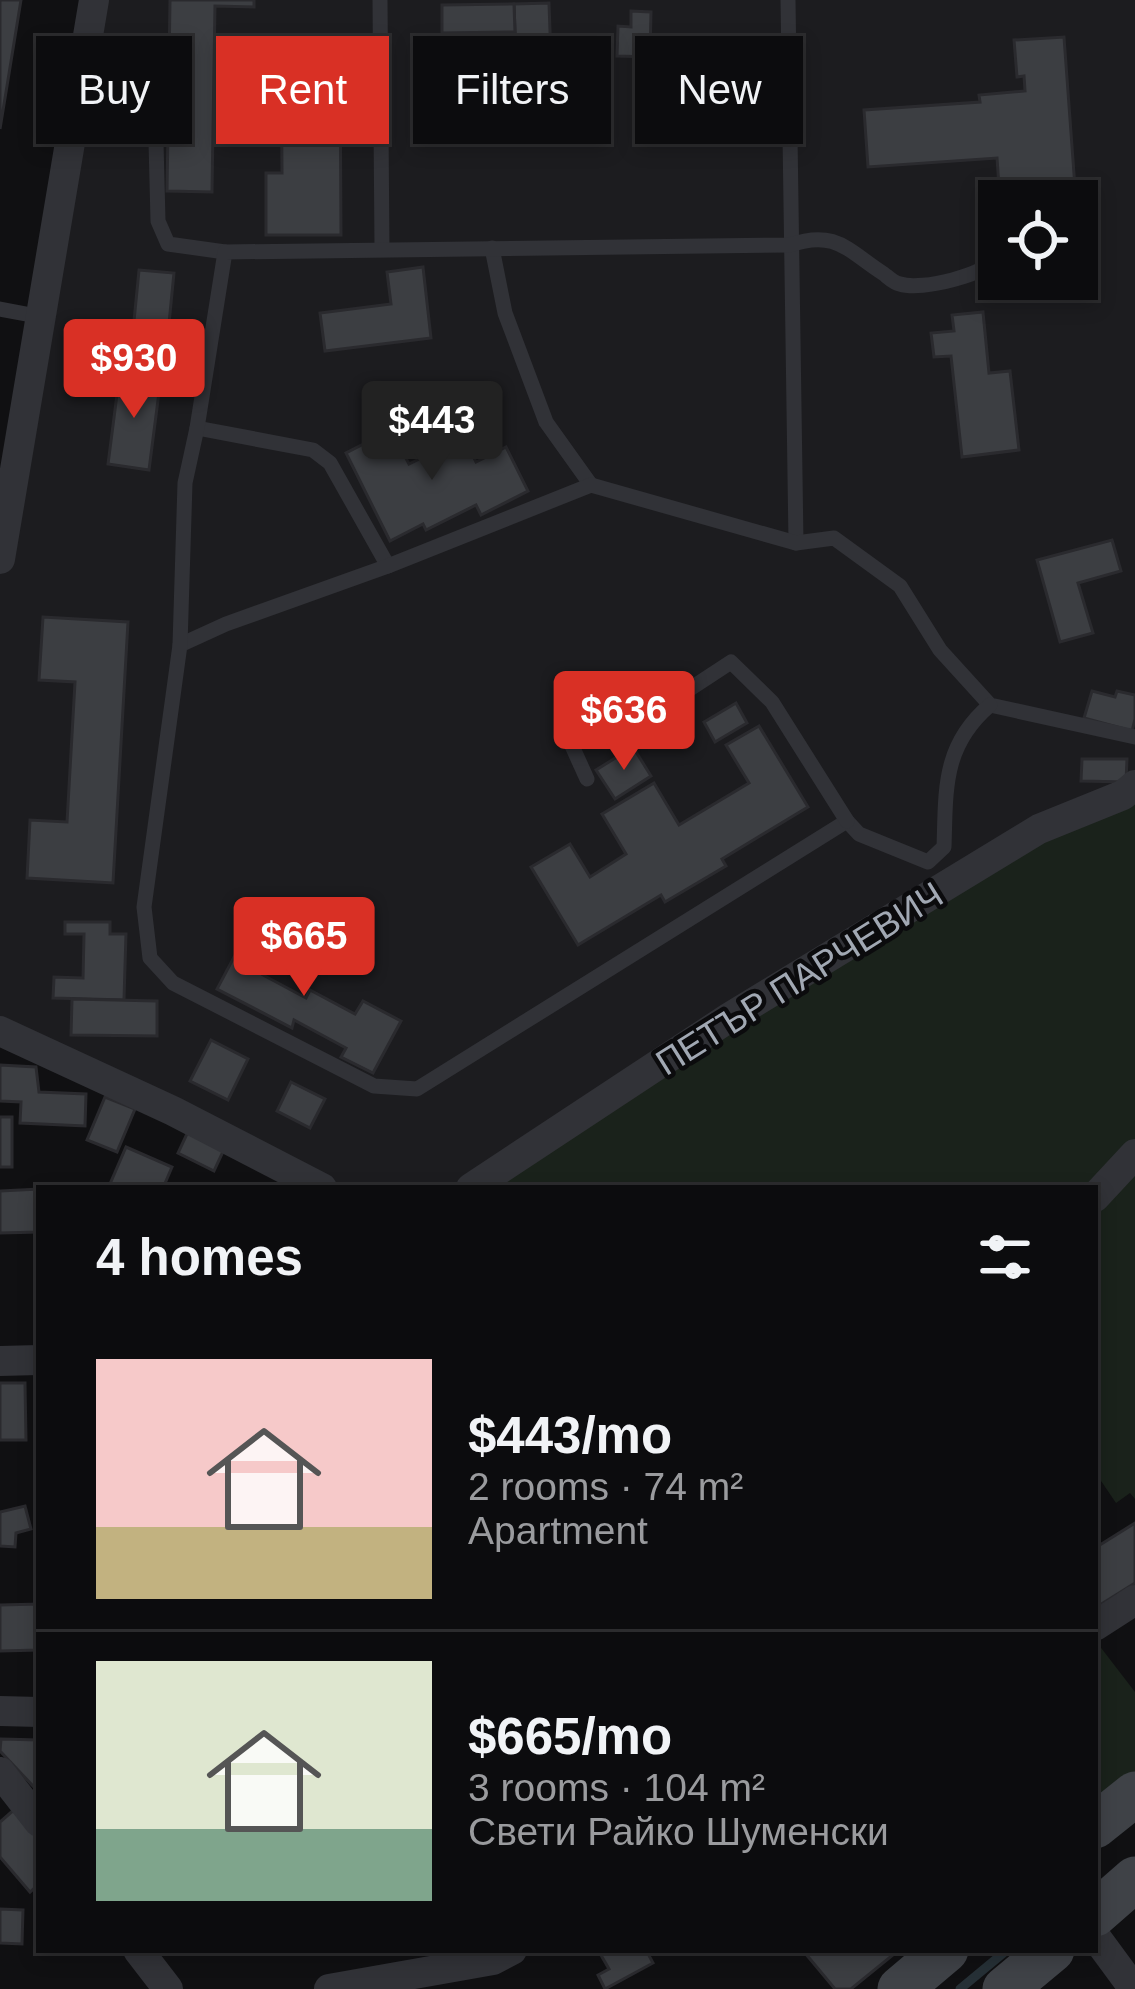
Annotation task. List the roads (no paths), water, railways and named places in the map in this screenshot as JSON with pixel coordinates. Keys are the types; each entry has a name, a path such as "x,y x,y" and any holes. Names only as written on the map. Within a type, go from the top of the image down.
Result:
{"main road":[{"path":"1098,1824 1135,1794"},
{"path":"1098,1911 1135,1880"},
{"path":"900,1989 942,1953"},
{"path":"1005,1989 1048,1953"}],"street":[{"path":"0,559 94,0"},
{"name":"ПЕТЪР ПАРЧЕВИЧ","path":"476,1185 730,1017 1039,829 1123,795 1135,785"},
{"path":"0,1031 316,1185"},
{"path":"1098,1194 1135,1154"},
{"path":"0,1361 36,1360"},
{"path":"1098,1624 1135,1600"},
{"path":"0,1711 36,1712"},
{"path":"0,1772 36,1818"},
{"path":"1098,1940 1134,1989"},
{"path":"140,1953 168,1989"},
{"path":"329,1989 493,1960 506,1953"}],"lane":[{"path":"380,0 382,249"},
{"path":"788,0 796,543"},
{"path":"156,144 158,221 168,244 225,252 790,245 810,238 841,242 902,285 978,272"},
{"path":"492,248 505,313 546,422 591,485"},
{"path":"225,252 185,483 180,645 144,907 150,958 172,983 374,1086 417,1088 847,821"},
{"path":"0,309 42,317"},
{"path":"197,428 313,450 330,464 388,566"},
{"path":"180,645 591,485 796,543 834,538 900,586 940,650 990,705 1135,737"},
{"path":"587,779 568,737 633,702 670,702 731,662 772,702 859,834 928,862 944,847 946,772 970,722 990,705"}],"waterway":[{"path":"960,1989 1003,1953"}]}
